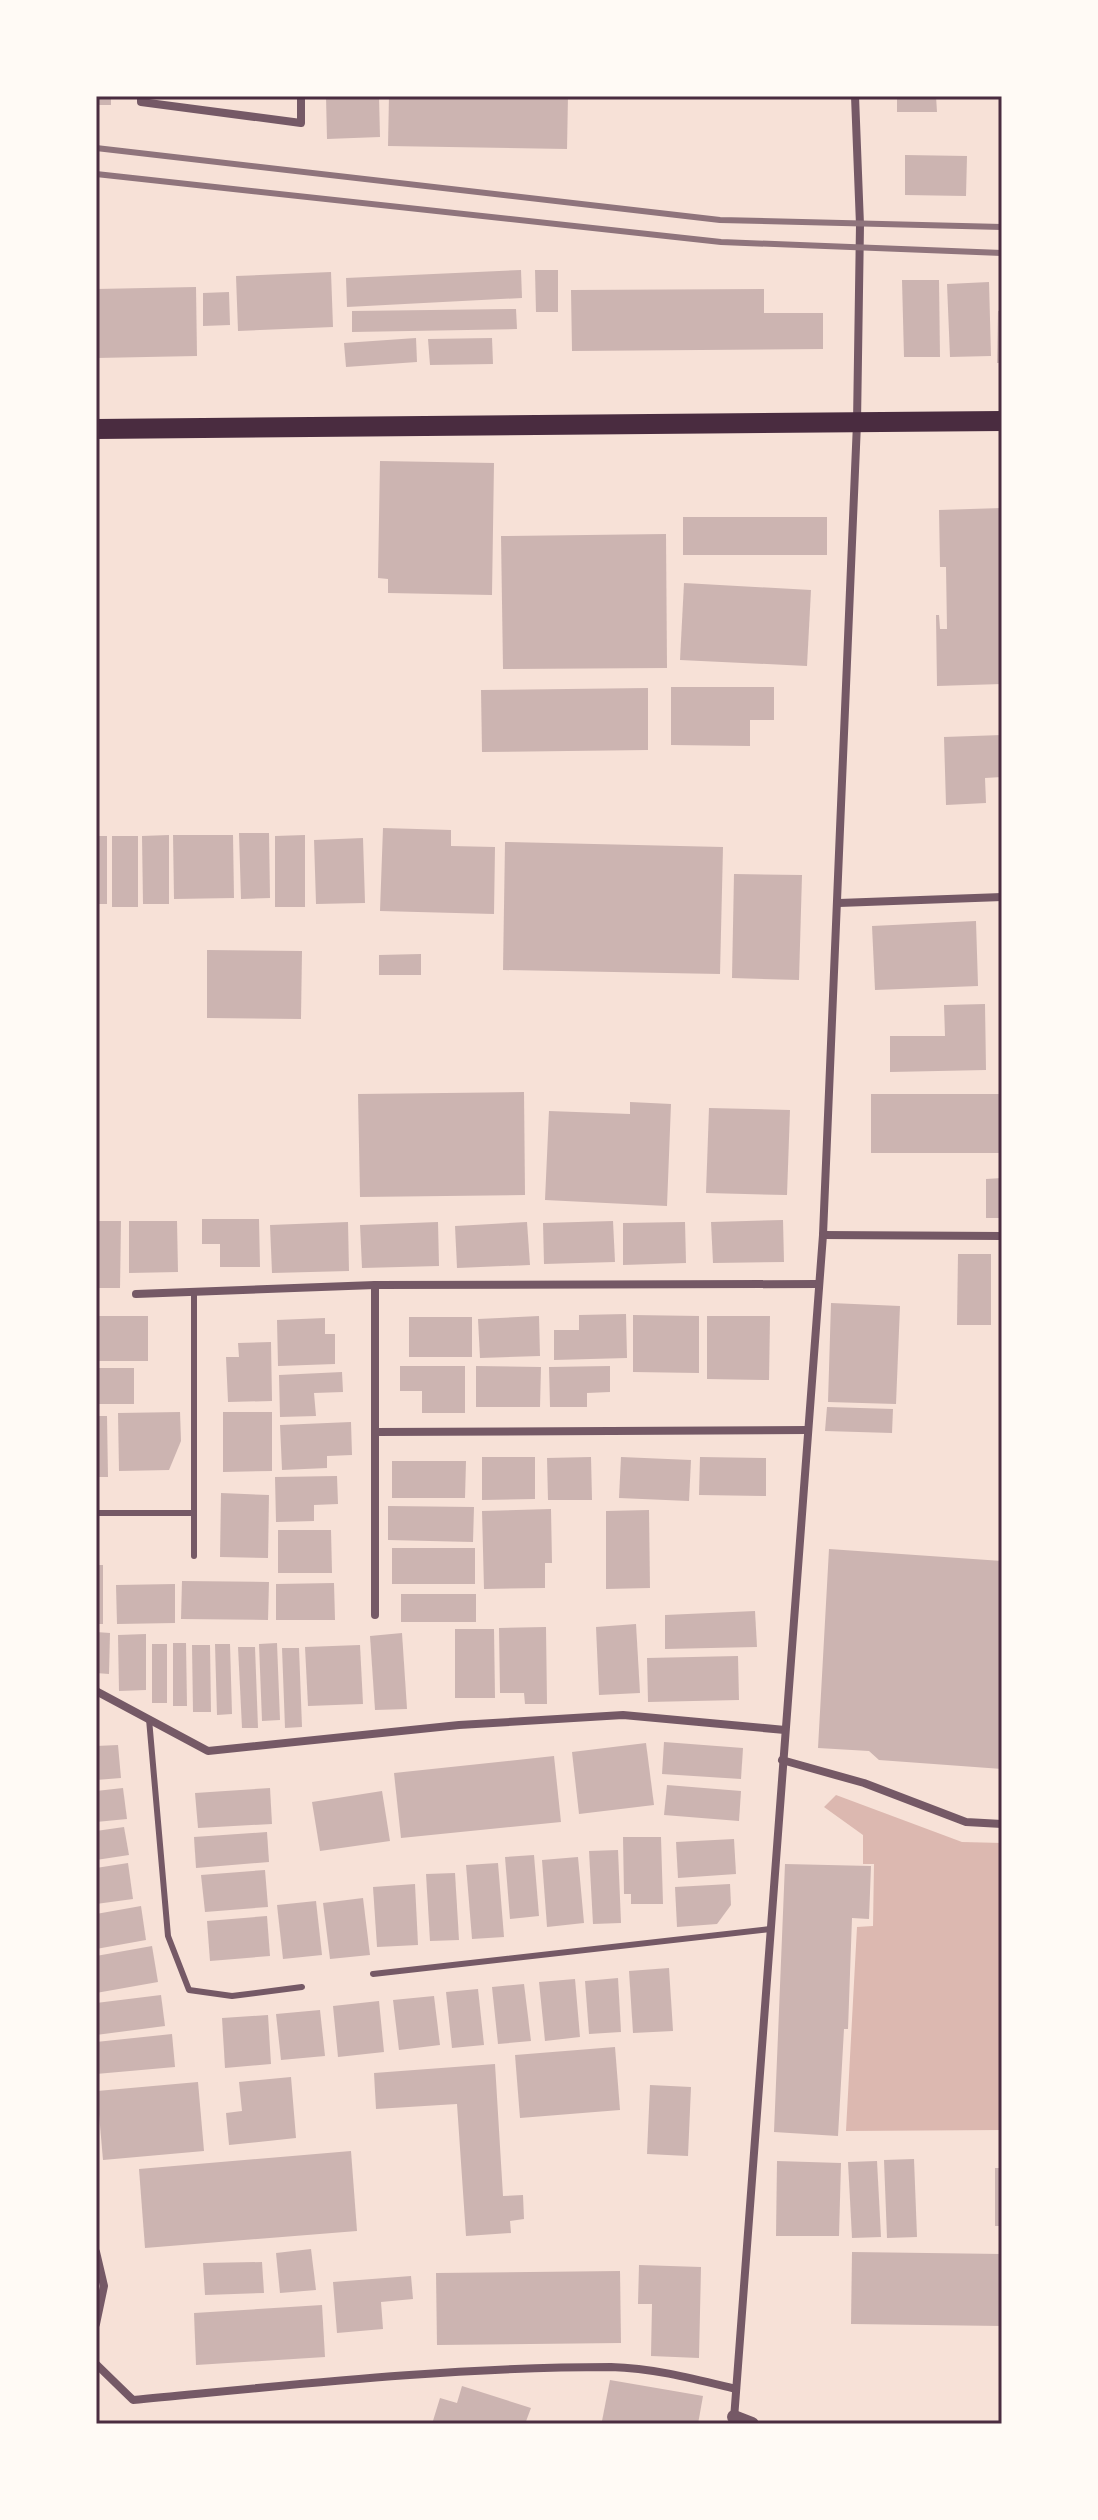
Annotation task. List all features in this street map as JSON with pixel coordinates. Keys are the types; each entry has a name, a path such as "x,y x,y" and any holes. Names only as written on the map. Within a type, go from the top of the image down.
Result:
{"main road":[{"path":"96,429 1002,421"}],"street":[{"path":"141,96 141,102 301,123 301,96"},
{"path":"752,2424 734,2421 823,1235 839,903 857,423 860,225 855,96"},
{"path":"839,903 1002,897"},
{"path":"823,1235 1002,1236"},
{"path":"136,1294 375,1285 818,1284"},
{"path":"375,1285 375,1615"},
{"path":"375,1432 808,1430"},
{"path":"96,1691 208,1751 459,1725 623,1715 785,1730"},
{"path":"782,1760 864,1783 966,1822 1002,1824"},
{"path":"96,2252 104,2286 96,2324"},
{"path":"96,2364 133,2400 423,2373 612,2367 669,2373 736,2389"}],"lane":[{"path":"194,1293 194,1556"},
{"path":"96,1513 194,1513"},
{"path":"149,1719 168,1936 189,1990 232,1996 302,1987"},
{"path":"373,1974 770,1929"}],"shaded area":[{"path":"836,1795 962,1842 1002,1843 1002,2130 846,2131 857,1927 873,1926 874,1864 863,1864 863,1835 824,1807"}],"building":[{"path":"96,96 111,96 111,105 96,105"},
{"path":"326,96 379,96 380,137 327,139"},
{"path":"389,96 568,96 567,149 388,146"},
{"path":"897,96 936,96 937,112 897,112"},
{"path":"905,155 967,156 966,196 905,195"},
{"path":"521,270 522,298 347,307 346,278"},
{"path":"535,270 558,270 558,312 536,312"},
{"path":"331,272 333,327 238,331 236,276"},
{"path":"902,280 939,280 940,357 904,357"},
{"path":"989,282 991,356 950,357 947,284"},
{"path":"196,287 197,356 96,358 96,289"},
{"path":"764,289 764,313 823,313 823,349 572,351 571,290"},
{"path":"229,292 230,325 203,326 203,293"},
{"path":"516,309 517,329 352,332 352,311"},
{"path":"998,311 1002,311 1002,363 997,363"},
{"path":"416,338 417,362 346,367 344,343"},
{"path":"492,338 493,364 430,365 428,339"},
{"path":"380,461 494,463 492,595 388,593 388,579 378,578"},
{"path":"1002,508 1002,684 937,686 936,615 939,615 940,629 947,629 946,567 940,567 939,510"},
{"path":"683,517 827,517 827,555 683,555"},
{"path":"666,534 667,668 503,669 501,536"},
{"path":"684,583 811,590 807,666 680,660"},
{"path":"671,687 774,687 774,720 750,720 750,746 671,745"},
{"path":"648,688 648,750 482,752 481,690"},
{"path":"1002,735 1002,777 985,778 986,803 946,805 944,737"},
{"path":"383,828 451,830 451,846 495,847 494,914 380,911"},
{"path":"239,833 269,833 270,898 241,899"},
{"path":"169,835 169,904 143,904 142,836"},
{"path":"173,835 233,835 234,898 174,899"},
{"path":"305,835 305,907 275,907 275,836"},
{"path":"96,836 107,836 107,904 96,904"},
{"path":"112,836 138,836 138,907 112,907"},
{"path":"363,838 365,903 316,904 314,840"},
{"path":"505,842 723,847 720,974 503,970"},
{"path":"734,874 802,875 799,980 732,978"},
{"path":"976,921 978,986 875,990 872,926"},
{"path":"207,950 302,951 301,1019 207,1018"},
{"path":"421,954 421,975 379,975 379,955"},
{"path":"985,1004 986,1070 890,1072 890,1036 945,1036 944,1005"},
{"path":"524,1092 525,1195 360,1197 358,1094"},
{"path":"871,1094 1002,1094 1002,1153 871,1153"},
{"path":"630,1102 671,1104 667,1206 545,1200 549,1111 630,1114"},
{"path":"709,1108 790,1110 787,1195 706,1193"},
{"path":"1002,1178 1002,1218 986,1218 986,1179"},
{"path":"202,1219 259,1219 260,1267 220,1267 220,1244 202,1244"},
{"path":"783,1220 784,1262 713,1263 711,1222"},
{"path":"96,1221 121,1221 120,1288 96,1288"},
{"path":"129,1221 177,1221 178,1272 129,1273"},
{"path":"613,1221 615,1262 544,1264 543,1223"},
{"path":"348,1222 349,1271 272,1273 270,1225"},
{"path":"438,1222 439,1266 362,1268 360,1225"},
{"path":"527,1222 530,1265 457,1268 455,1226"},
{"path":"685,1222 686,1263 623,1265 623,1223"},
{"path":"958,1254 991,1254 991,1325 957,1325"},
{"path":"831,1303 900,1306 896,1404 828,1402"},
{"path":"626,1314 627,1358 554,1360 554,1330 579,1330 579,1315"},
{"path":"633,1315 699,1316 699,1373 633,1372"},
{"path":"96,1316 148,1316 148,1361 96,1361"},
{"path":"539,1316 540,1356 480,1358 478,1319"},
{"path":"707,1316 770,1316 769,1380 707,1379"},
{"path":"409,1317 472,1317 472,1357 409,1357"},
{"path":"325,1318 325,1334 335,1334 335,1364 278,1366 277,1320"},
{"path":"271,1342 272,1401 228,1402 226,1357 239,1357 238,1343"},
{"path":"400,1366 465,1366 465,1413 422,1413 422,1391 400,1391"},
{"path":"476,1366 541,1367 540,1407 476,1407"},
{"path":"610,1366 610,1392 587,1393 587,1407 550,1407 549,1367"},
{"path":"96,1368 134,1368 134,1404 96,1404"},
{"path":"342,1372 343,1392 314,1393 316,1416 280,1417 279,1375"},
{"path":"827,1407 893,1409 892,1433 825,1431"},
{"path":"180,1412 181,1441 169,1470 119,1471 118,1413"},
{"path":"223,1412 272,1412 272,1471 223,1472"},
{"path":"96,1416 107,1416 108,1477 96,1477"},
{"path":"351,1422 352,1455 327,1456 327,1468 282,1470 280,1425"},
{"path":"482,1457 535,1457 535,1499 482,1500"},
{"path":"591,1457 592,1500 548,1500 547,1458"},
{"path":"621,1457 691,1460 689,1501 619,1498"},
{"path":"700,1457 766,1458 766,1496 699,1495"},
{"path":"392,1461 466,1461 465,1498 392,1498"},
{"path":"337,1476 338,1504 314,1505 314,1521 276,1522 275,1477"},
{"path":"221,1493 269,1495 268,1558 220,1557"},
{"path":"388,1506 474,1507 473,1542 388,1540"},
{"path":"551,1509 552,1563 545,1563 545,1588 484,1589 482,1511"},
{"path":"649,1510 650,1588 606,1589 606,1511"},
{"path":"278,1530 331,1530 332,1573 278,1573"},
{"path":"392,1548 475,1548 475,1584 392,1584"},
{"path":"829,1549 1002,1561 1002,1769 879,1760 869,1751 818,1748"},
{"path":"96,1565 103,1565 103,1624 96,1624"},
{"path":"182,1581 269,1582 268,1620 181,1619"},
{"path":"334,1583 335,1620 276,1620 276,1584"},
{"path":"175,1584 175,1623 117,1624 116,1585"},
{"path":"401,1594 476,1594 476,1622 401,1622"},
{"path":"755,1611 757,1647 665,1649 665,1615"},
{"path":"636,1624 640,1693 599,1695 596,1627"},
{"path":"546,1627 547,1704 525,1704 524,1693 500,1693 499,1628"},
{"path":"455,1629 494,1629 495,1698 455,1698"},
{"path":"96,1632 110,1633 109,1674 96,1673"},
{"path":"402,1633 407,1709 375,1710 370,1636"},
{"path":"146,1634 146,1690 119,1691 118,1635"},
{"path":"173,1643 186,1643 187,1706 173,1706"},
{"path":"277,1643 280,1720 262,1721 259,1644"},
{"path":"152,1644 167,1644 167,1703 152,1703"},
{"path":"215,1644 230,1644 232,1714 217,1715"},
{"path":"192,1645 210,1645 211,1712 193,1712"},
{"path":"360,1645 363,1704 308,1706 305,1647"},
{"path":"238,1647 255,1647 258,1728 242,1728"},
{"path":"282,1648 299,1648 302,1727 285,1728"},
{"path":"738,1656 739,1700 648,1702 647,1658"},
{"path":"664,1742 743,1748 741,1779 662,1774"},
{"path":"646,1743 654,1805 579,1814 572,1752"},
{"path":"118,1745 121,1778 96,1780 96,1746"},
{"path":"554,1756 561,1822 401,1838 394,1773"},
{"path":"667,1785 741,1791 739,1821 664,1815"},
{"path":"123,1788 127,1819 96,1822 96,1791"},
{"path":"270,1788 272,1824 198,1828 195,1793"},
{"path":"382,1791 390,1841 320,1851 312,1802"},
{"path":"124,1827 129,1855 96,1860 96,1831"},
{"path":"267,1832 269,1862 196,1868 194,1837"},
{"path":"623,1837 661,1837 663,1904 631,1904 631,1894 624,1894"},
{"path":"734,1839 736,1874 678,1878 676,1842"},
{"path":"618,1850 621,1923 593,1924 589,1851"},
{"path":"534,1855 539,1916 510,1919 505,1857"},
{"path":"578,1857 584,1923 547,1927 542,1860"},
{"path":"128,1863 133,1899 96,1904 96,1868"},
{"path":"498,1863 504,1937 472,1939 466,1865"},
{"path":"785,1864 871,1866 869,1919 852,1918 848,2029 844,2029 838,2136 774,2132"},
{"path":"265,1870 268,1907 205,1912 201,1875"},
{"path":"455,1873 459,1940 430,1941 426,1874"},
{"path":"415,1884 418,1945 377,1947 373,1887"},
{"path":"730,1884 731,1905 717,1924 677,1927 675,1887"},
{"path":"363,1898 370,1955 330,1959 323,1903"},
{"path":"316,1901 322,1955 283,1959 277,1905"},
{"path":"141,1906 146,1940 96,1949 96,1914"},
{"path":"267,1916 270,1956 210,1961 207,1921"},
{"path":"152,1946 158,1982 96,1993 96,1956"},
{"path":"669,1968 673,2031 633,2033 629,1971"},
{"path":"618,1978 621,2032 589,2034 585,1981"},
{"path":"575,1979 580,2037 545,2041 539,1982"},
{"path":"524,1984 531,2041 498,2044 492,1987"},
{"path":"478,1989 484,2045 452,2048 446,1992"},
{"path":"161,1995 165,2026 96,2035 96,2003"},
{"path":"434,1996 440,2045 399,2050 393,2000"},
{"path":"379,2001 384,2052 338,2057 333,2006"},
{"path":"320,2010 325,2056 281,2060 276,2014"},
{"path":"268,2015 271,2064 225,2068 222,2018"},
{"path":"172,2034 175,2067 96,2074 96,2042"},
{"path":"615,2047 620,2110 520,2118 515,2055"},
{"path":"495,2064 503,2196 523,2195 524,2219 510,2221 511,2233 466,2236 457,2104 376,2109 374,2073"},
{"path":"291,2077 296,2138 229,2145 226,2113 242,2111 239,2082"},
{"path":"198,2082 204,2151 103,2160 97,2091"},
{"path":"650,2085 691,2087 688,2156 647,2154"},
{"path":"351,2151 357,2231 145,2248 139,2169"},
{"path":"914,2159 917,2237 887,2238 884,2160"},
{"path":"777,2161 841,2163 839,2236 776,2236"},
{"path":"877,2161 881,2237 852,2238 848,2162"},
{"path":"995,2168 1002,2168 1002,2226 995,2226"},
{"path":"311,2249 316,2290 280,2293 276,2253"},
{"path":"852,2252 1002,2254 1002,2326 851,2324"},
{"path":"262,2262 264,2293 205,2295 203,2263"},
{"path":"639,2265 701,2267 699,2358 651,2356 652,2304 638,2304"},
{"path":"620,2271 621,2343 437,2345 436,2273"},
{"path":"411,2276 413,2299 381,2302 383,2329 337,2333 333,2282"},
{"path":"322,2305 325,2357 196,2365 194,2313"},
{"path":"610,2380 703,2396 698,2424 602,2421"},
{"path":"462,2386 531,2408 525,2424 432,2424 440,2398 457,2403"}],"railway":[{"path":"96,148 720,220 1002,227"},
{"path":"96,174 721,242 1002,253"}]}
